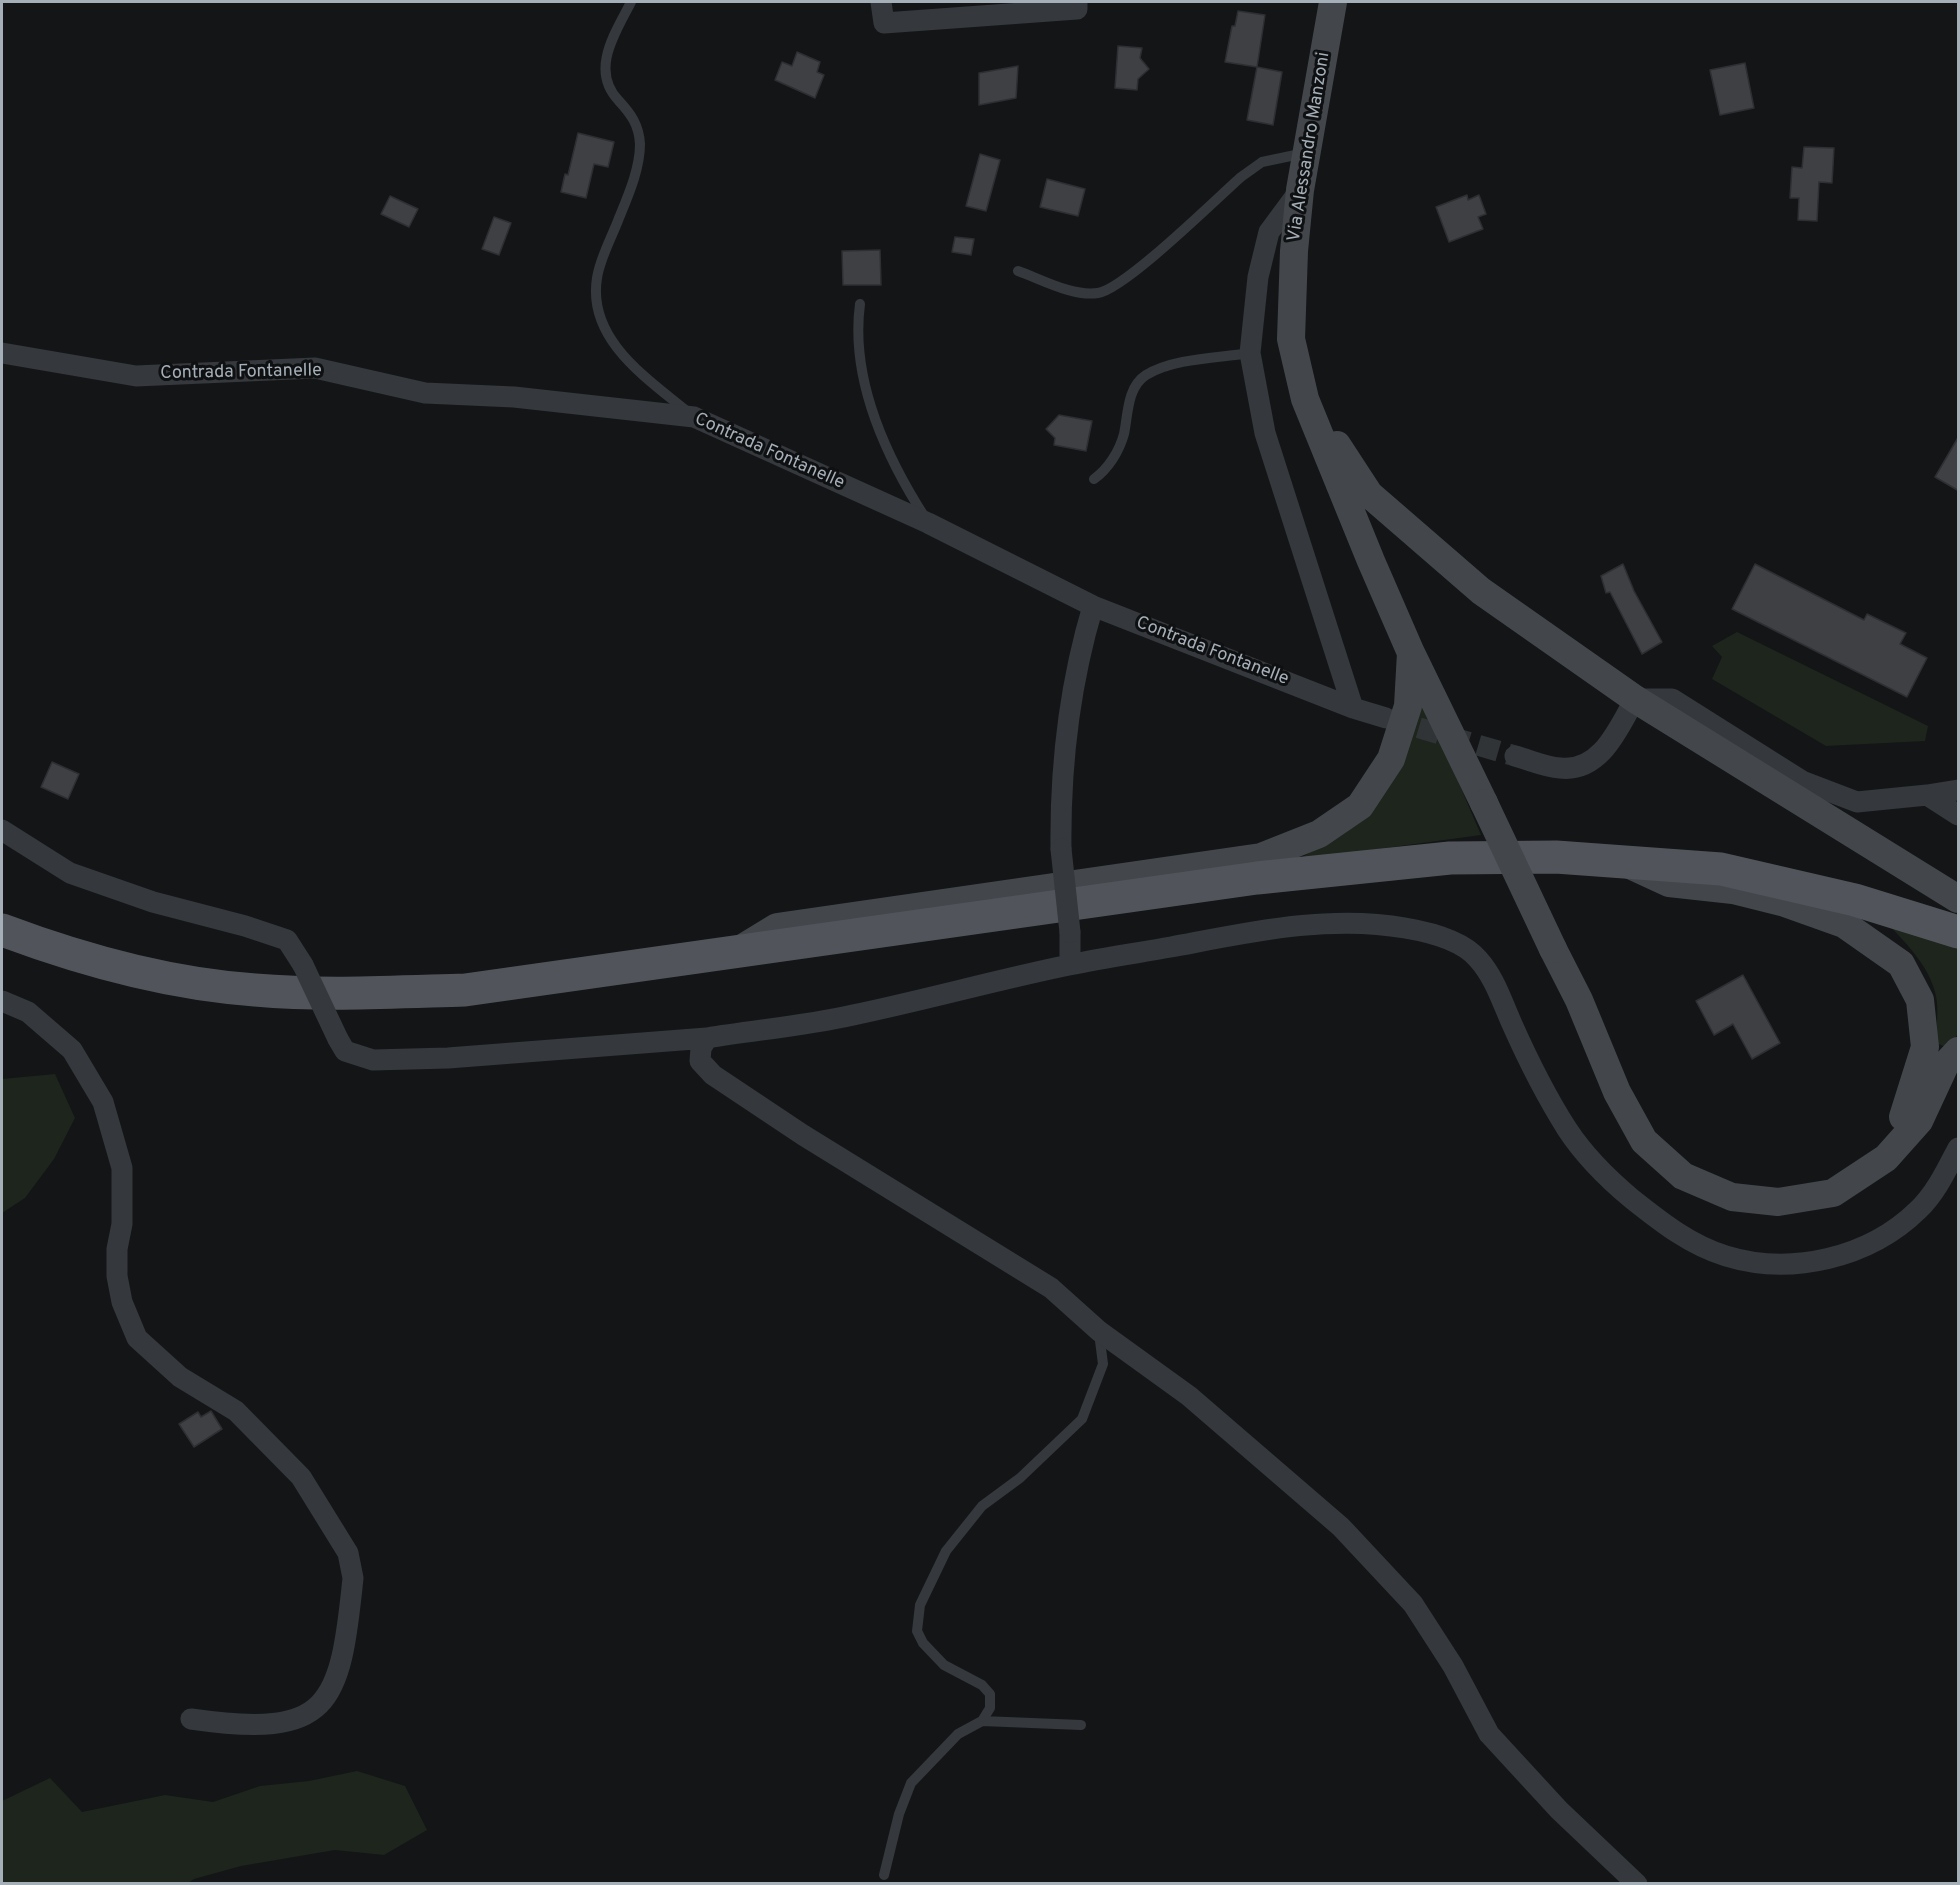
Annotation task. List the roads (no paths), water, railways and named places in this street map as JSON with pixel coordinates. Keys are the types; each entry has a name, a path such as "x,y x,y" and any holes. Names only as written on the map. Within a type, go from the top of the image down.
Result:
{"main road":[{"name":"Via Alessandro Manzoni","path":"1305,399 1291,339 1294,250 1300,190 1333,2"},
{"path":"1305,399 1411,653 1579,1000 1617,1092 1644,1141 1683,1176 1732,1197 1778,1202 1833,1193 1886,1158 1919,1121 1945,1065 1959,1051"},
{"path":"1305,399 1370,494 1481,591 1635,699 1959,899"},
{"path":"741,950 777,927 1260,857 1319,834 1360,806 1391,759 1408,705 1411,653"},
{"path":"2,930 48,947 169,979 255,990 381,993 465,990 1257,878 1450,858 1557,857 1721,869 1856,900 1959,932"},
{"path":"1622,862 1669,883 1743,893 1785,903 1844,924 1901,964 1920,1000 1925,1047 1909,1103 1886,1158"}],"street":[{"path":"881,2 884,23 1077,9 1077,2"},
{"path":"1300,190 1269,232 1257,277 1250,353 1265,433 1353,708"},
{"name":"Contrada Fontanelle","path":"2,353 136,376 315,368 425,393 514,397 694,417 928,523 1094,606 1353,708 1386,718"},
{"path":"1070,964 1070,932 1060,849 1060,789 1082,642 1094,606"},
{"path":"1515,756 1562,769 1588,764 1610,745 1635,699 1672,699 1802,781 1857,802 1959,790"},
{"path":"1927,795 1959,815"},
{"path":"2,830 70,873 153,902 245,926 287,940 303,964 345,1051 373,1060 448,1058 707,1038 850,1016 1070,964 1245,933 1356,922 1407,928 1462,946 1477,957 1496,984 1534,1071 1568,1131 1612,1182 1662,1223 1694,1243 1727,1256 1769,1264 1807,1263 1851,1252 1888,1233 1919,1209 1941,1181 1959,1148"},
{"path":"2,1000 28,1012 72,1050 103,1102 122,1168 122,1224 117,1249 117,1276 122,1302 137,1338 180,1377 236,1411 292,1467 336,1531 352,1566 353,1578 343,1657 333,1689 326,1700 305,1716 266,1726 239,1726 191,1719"},
{"path":"707,1038 700,1048 700,1061 713,1076 803,1135 1051,1288 1099,1331 1189,1396 1341,1527 1413,1604 1453,1666 1489,1734 1559,1810 1637,1884"}],"lane":[{"path":"631,2 608,48 604,74 616,98 634,117 640,144 628,195 597,277 596,304 604,330 621,353 639,373 694,417"},
{"path":"1018,271 1073,291 1098,293 1124,281 1241,177 1262,162 1283,155 1306,152"},
{"path":"860,304 856,333 882,440 928,523"},
{"path":"1094,480 1107,470 1123,437 1132,392 1145,376 1175,365 1250,353"},
{"path":"884,1875 899,1814 911,1783 958,1734 982,1721 990,1708 990,1694 982,1685 944,1665 923,1643 917,1631 920,1605 946,1551 982,1506 1020,1478 1082,1419 1103,1364 1099,1331"},
{"path":"982,1721 1081,1725"}],"tunnel":[{"path":"1389,719 1515,756"}]}
